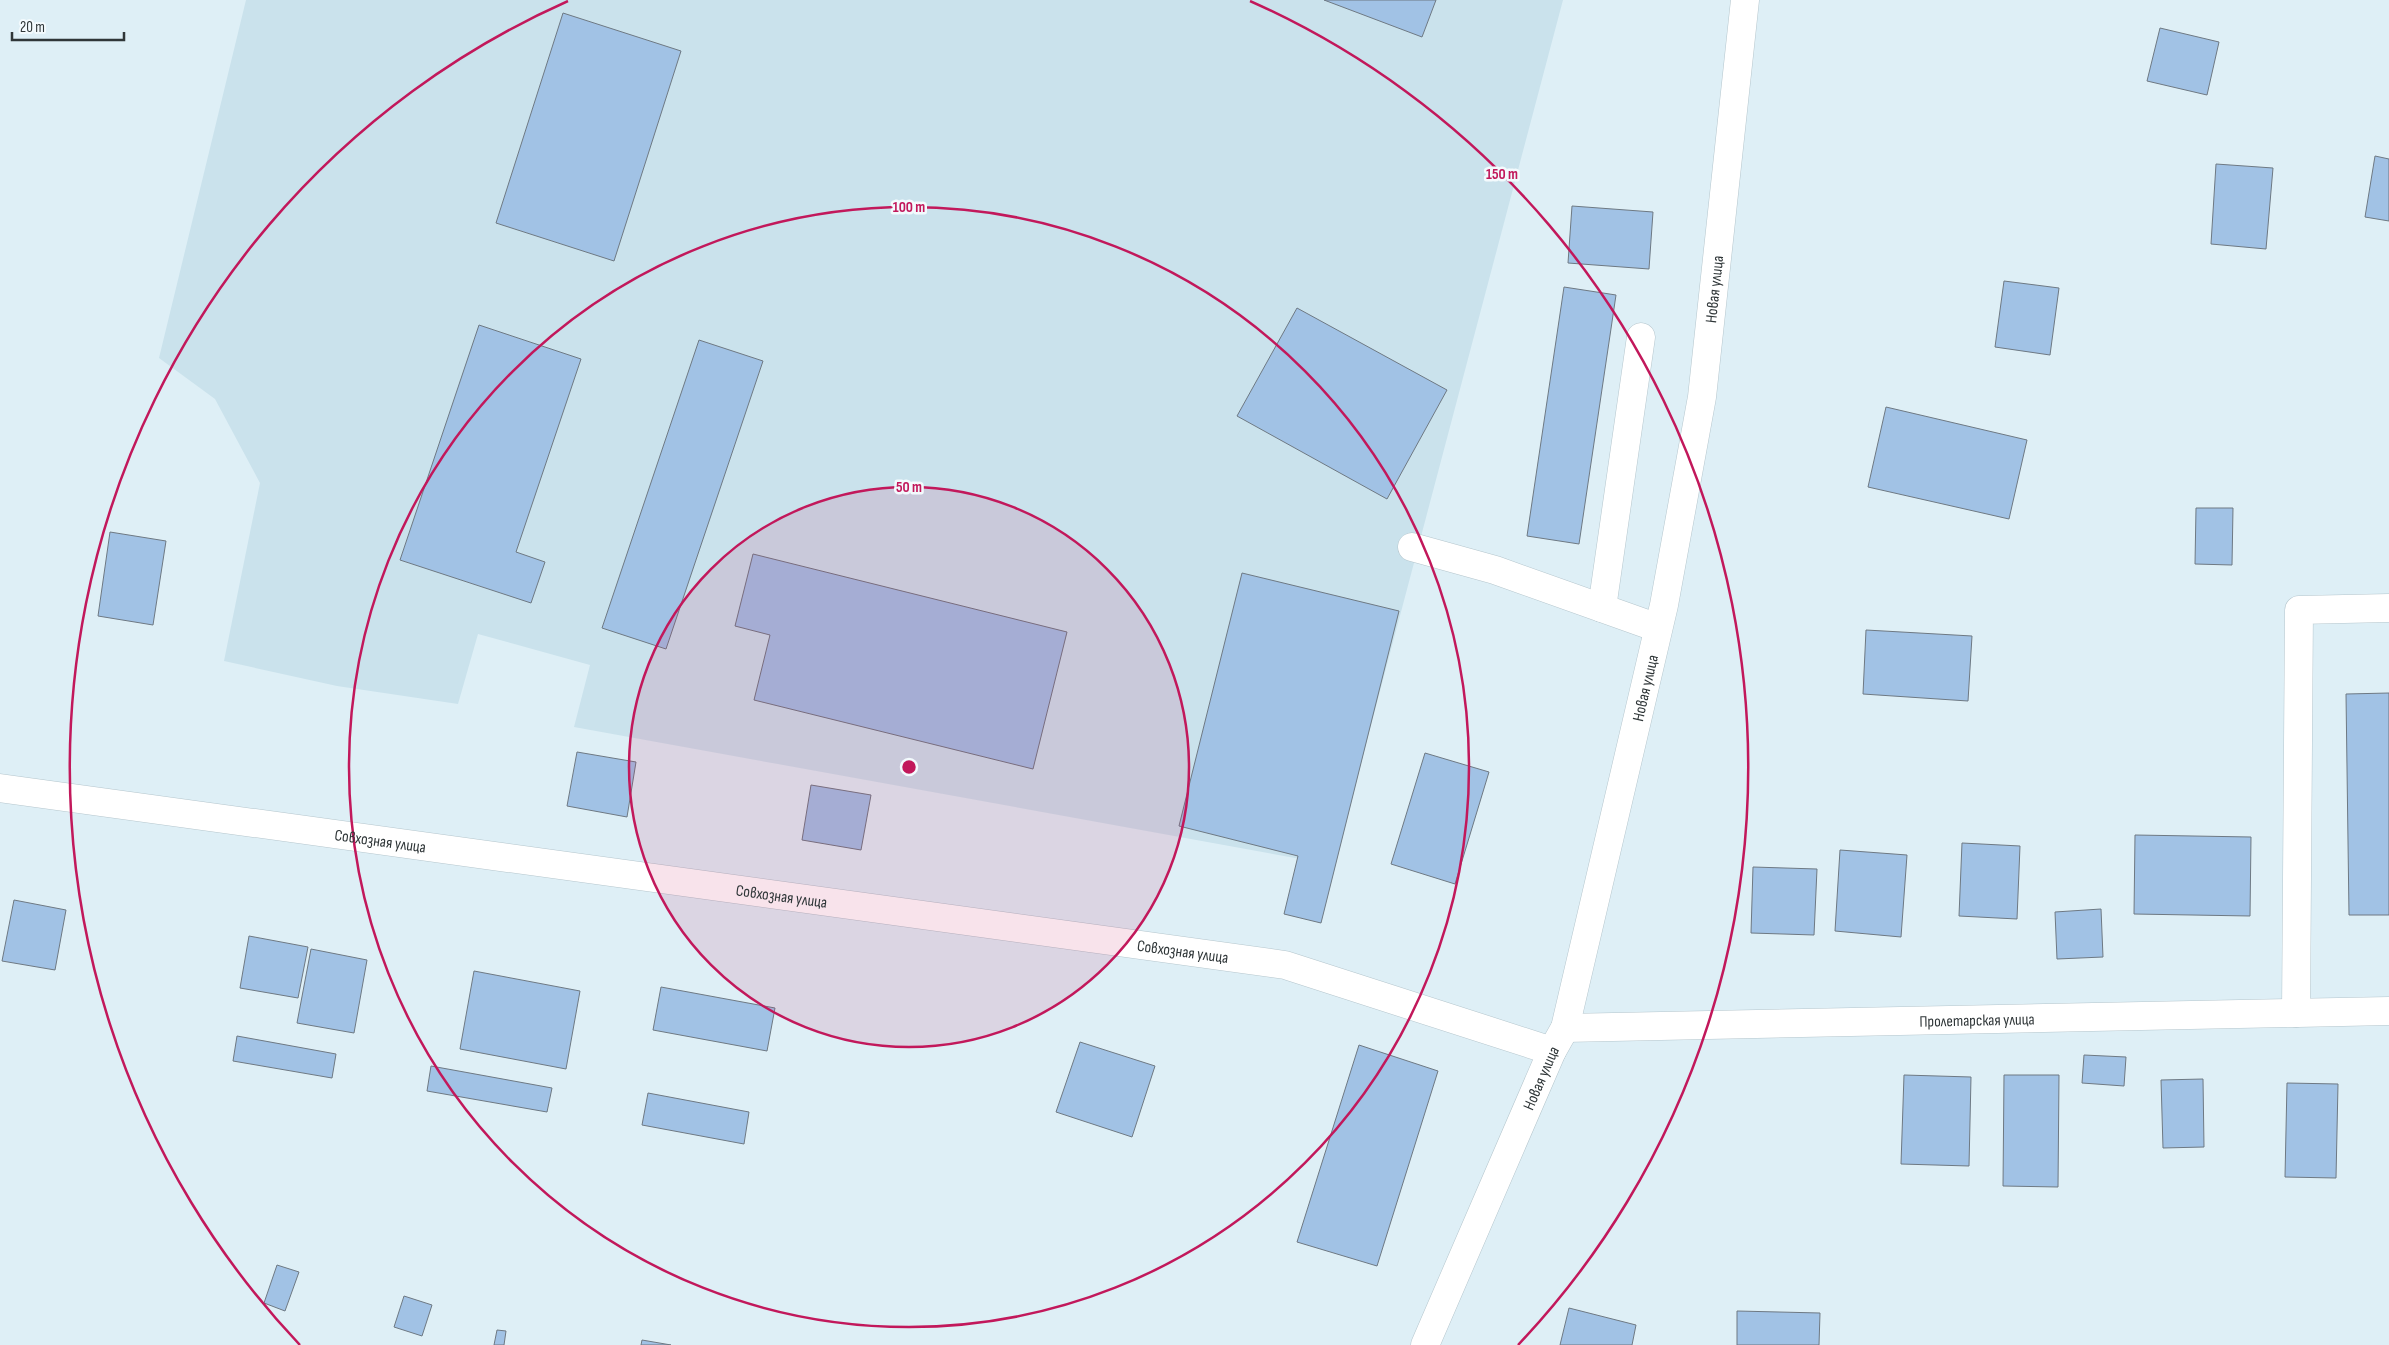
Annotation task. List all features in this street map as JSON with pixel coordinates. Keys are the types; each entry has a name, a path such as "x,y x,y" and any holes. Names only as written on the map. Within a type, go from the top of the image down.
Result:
{"street":[{"name":"Новая улица","path":"1425,1345 1558,1040 1658,628 1702,398 1745,0"},
{"path":"1602,608 1641,337"},
{"path":"1412,547 1495,570 1658,628"},
{"path":"2296,1013 2299,610 2389,608"},
{"name":"Совхозная улица","path":"0,788 1285,965 1558,1040"},
{"name":"Пролетарская улица","path":"1558,1040 2389,1011"}],"shaded area":[{"path":"246,0 1563,0 1334,865 574,727 590,665 478,634 458,704 337,686 224,661 260,483 215,399 159,358"}],"building":[{"path":"1324,0 1436,0 1422,37"},
{"path":"563,13 681,51 614,261 496,223"},
{"path":"2160,28 2219,42 2207,95 2147,81"},
{"path":"2375,156 2389,159 2389,221 2365,217"},
{"path":"2216,164 2273,168 2266,249 2211,244"},
{"path":"1572,206 1653,212 1649,269 1568,263"},
{"path":"2004,281 2059,288 2050,355 1995,347"},
{"path":"1564,287 1616,295 1579,544 1527,536"},
{"path":"1297,308 1447,390 1387,499 1237,416"},
{"path":"479,325 581,359 516,552 545,562 531,603 400,560"},
{"path":"699,340 763,361 666,649 602,628"},
{"path":"1886,407 2027,440 2009,519 1868,487"},
{"path":"2196,508 2233,508 2232,565 2195,564"},
{"path":"110,532 166,541 153,625 98,616"},
{"path":"753,554 1067,632 1033,769 754,700 770,635 735,626"},
{"path":"1242,573 1399,611 1321,923 1284,914 1298,856 1179,826"},
{"path":"1866,630 1972,636 1968,701 1863,694"},
{"path":"2389,693 2389,915 2349,915 2346,694"},
{"path":"577,752 636,762 627,817 567,806"},
{"path":"1425,753 1489,772 1455,884 1391,864"},
{"path":"811,785 871,795 861,850 802,840"},
{"path":"2135,835 2251,837 2250,916 2134,914"},
{"path":"1962,843 2020,846 2017,919 1959,916"},
{"path":"1840,850 1907,855 1901,937 1835,931"},
{"path":"1753,867 1817,869 1814,935 1751,933"},
{"path":"14,900 66,910 55,970 2,961"},
{"path":"2101,909 2103,957 2057,959 2055,912"},
{"path":"249,936 308,947 298,998 240,988"},
{"path":"311,949 367,960 354,1033 297,1023"},
{"path":"474,971 580,991 566,1069 460,1049"},
{"path":"661,987 775,1008 767,1051 653,1030"},
{"path":"237,1036 336,1054 332,1078 233,1061"},
{"path":"1080,1042 1155,1066 1132,1137 1056,1112"},
{"path":"1359,1045 1438,1071 1377,1266 1297,1242"},
{"path":"2084,1055 2126,1057 2124,1086 2082,1083"},
{"path":"431,1066 552,1088 547,1112 427,1091"},
{"path":"1904,1075 1971,1077 1969,1166 1901,1164"},
{"path":"2004,1075 2059,1075 2058,1187 2003,1186"},
{"path":"2203,1079 2204,1147 2163,1148 2161,1080"},
{"path":"2287,1083 2338,1084 2336,1178 2285,1177"},
{"path":"648,1093 749,1112 744,1144 642,1125"},
{"path":"277,1265 299,1272 285,1311 264,1303"},
{"path":"404,1296 432,1305 422,1336 394,1327"},
{"path":"1569,1308 1636,1325 1632,1345 1560,1345"},
{"path":"1737,1311 1820,1313 1819,1345 1737,1345"},
{"path":"497,1330 506,1331 504,1345 494,1345"},
{"path":"642,1340 671,1345 641,1345"}]}
